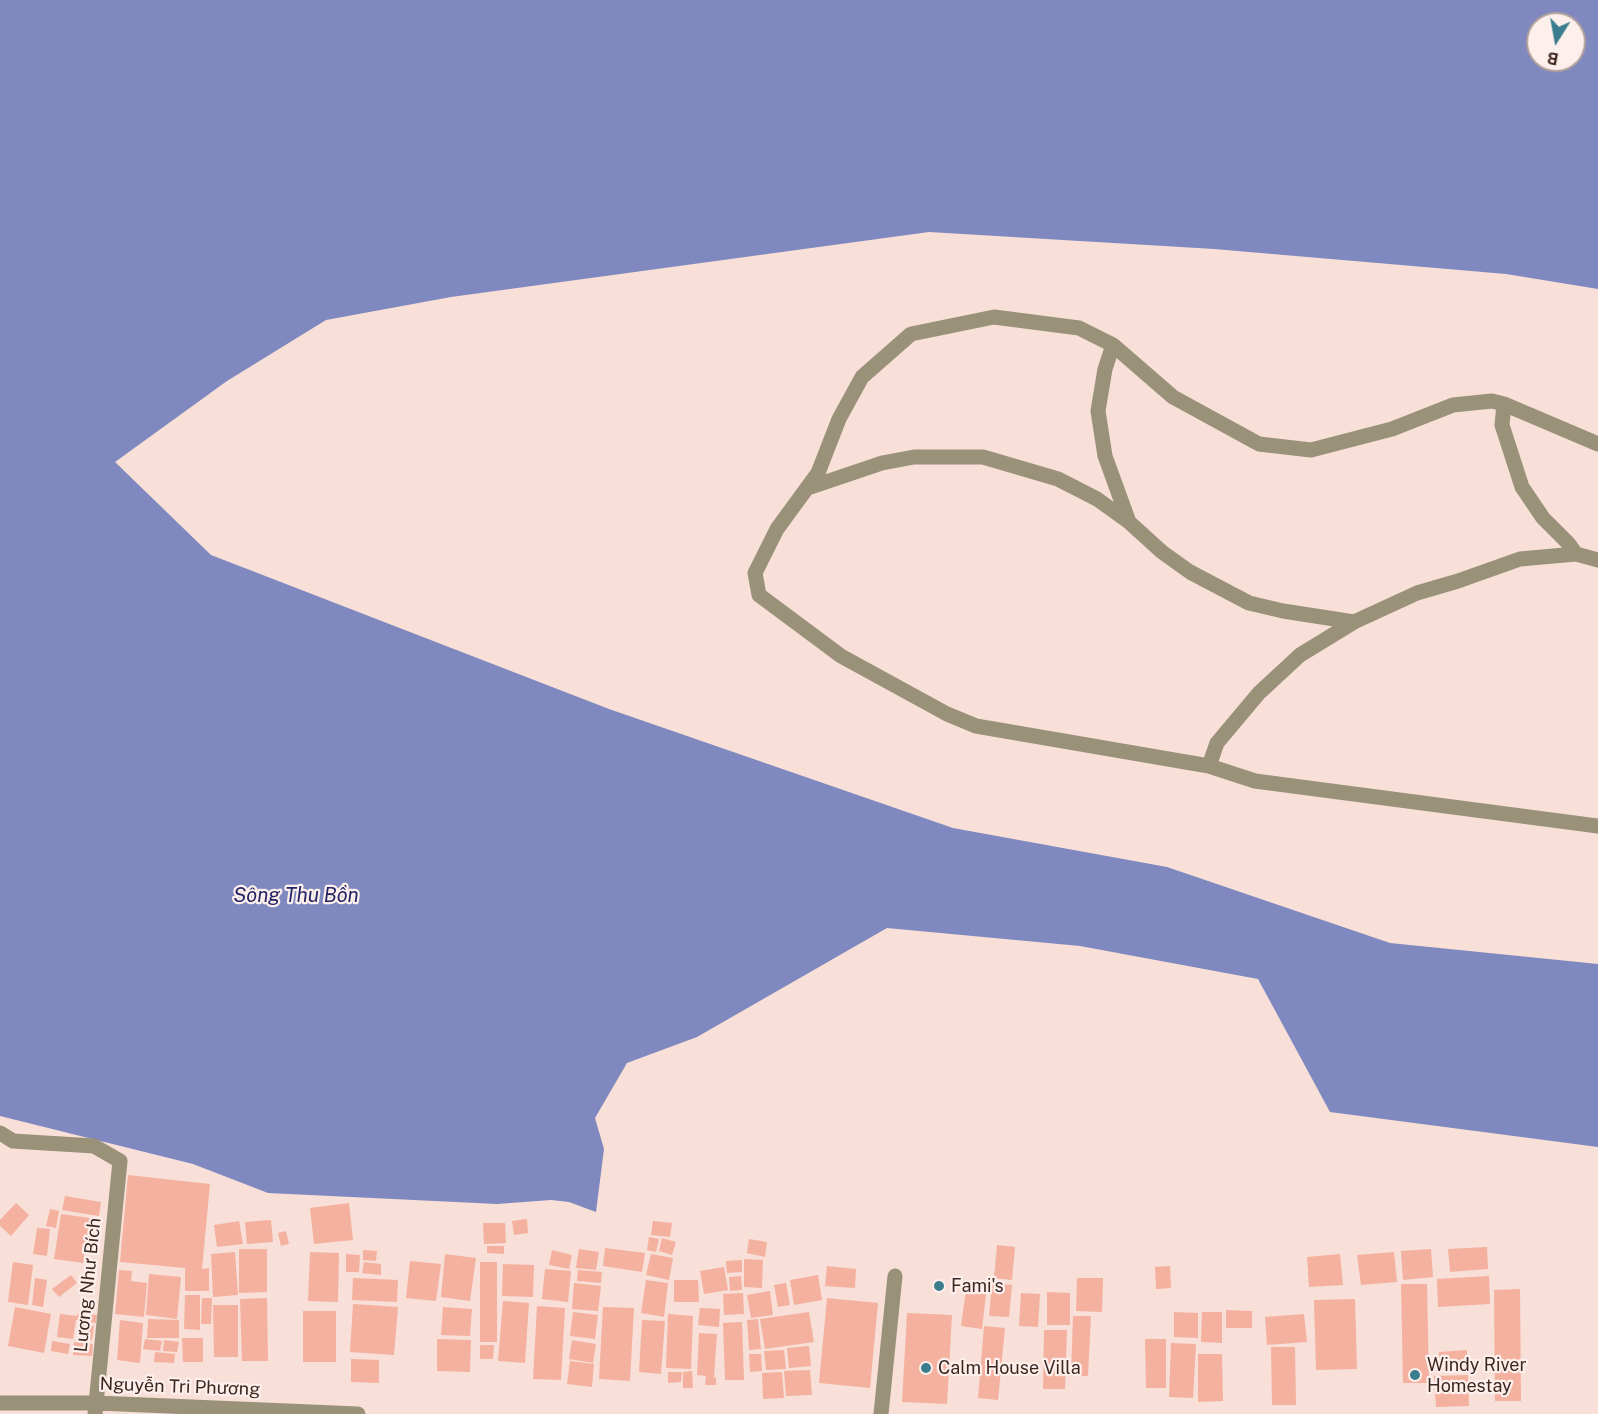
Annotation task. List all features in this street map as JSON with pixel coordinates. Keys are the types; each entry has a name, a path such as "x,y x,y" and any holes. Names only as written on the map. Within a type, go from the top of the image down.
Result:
{"street":[{"path":"1598,444 1492,401 1453,405 1392,429 1311,450 1259,444 1173,397 1113,345 1079,328 994,317 911,334 862,376 839,419 819,473 777,529 755,573 759,595 841,656 947,714 976,726 1209,766 1255,781 1598,826"},
{"path":"1113,345 1105,369 1098,411 1105,456 1129,522"},
{"path":"1504,404 1502,425 1522,487 1544,518 1568,543 1575,554"},
{"path":"807,489 882,463 914,457 983,456 1058,479 1097,499 1190,572 1250,603 1283,612 1354,622"},
{"path":"1209,766 1217,743 1259,693 1300,655 1354,622 1417,593 1520,559 1575,554 1598,560"},
{"name":"Lương Như Bích","path":"0,1133 13,1142 94,1146 120,1161 96,1408"},
{"path":"881,1414 895,1276"},
{"name":"Nguyễn Tri Phương","path":"0,1403 96,1408 358,1414"}],"water":[{"name":"Sông Thu Bồn","path":"0,0 1598,0 1598,289 1506,274 1214,249 929,232 451,297 326,320 227,381 115,462 211,555 609,709 953,828 1167,867 1390,943 1598,964 1598,1147 1330,1112 1258,979 1080,946 887,928 697,1037 627,1063 595,1118 604,1149 596,1212 569,1202 551,1200 497,1204 268,1193 193,1164 0,1116"}],"building":[{"path":"128,1175 210,1184 202,1269 209,1268 209,1291 185,1291 185,1268 120,1262"},
{"path":"65,1196 101,1202 99,1216 62,1210"},
{"path":"16,1203 29,1215 11,1236 0,1226 0,1220"},
{"path":"349,1203 353,1240 314,1244 310,1208"},
{"path":"50,1209 59,1211 56,1228 46,1226"},
{"path":"61,1214 90,1218 83,1263 54,1259"},
{"path":"527,1219 528,1233 514,1235 512,1221"},
{"path":"271,1220 273,1242 247,1244 245,1222"},
{"path":"239,1221 243,1244 217,1247 214,1225"},
{"path":"653,1221 672,1223 670,1237 651,1235"},
{"path":"483,1223 505,1223 506,1243 484,1244"},
{"path":"37,1228 50,1229 47,1256 33,1254"},
{"path":"286,1231 289,1244 281,1246 278,1233"},
{"path":"649,1237 659,1239 656,1252 647,1250"},
{"path":"662,1238 676,1242 672,1255 659,1251"},
{"path":"749,1239 767,1242 765,1257 747,1253"},
{"path":"997,1245 1015,1247 1012,1280 994,1278"},
{"path":"487,1246 504,1246 504,1254 487,1253"},
{"path":"1487,1247 1488,1269 1450,1272 1448,1249"},
{"path":"605,1248 645,1253 642,1272 603,1266"},
{"path":"239,1249 267,1249 267,1292 239,1293"},
{"path":"579,1249 599,1252 596,1270 576,1268"},
{"path":"1431,1249 1433,1277 1403,1280 1401,1251"},
{"path":"363,1250 377,1251 376,1261 363,1260"},
{"path":"552,1250 572,1255 569,1269 549,1265"},
{"path":"235,1252 238,1295 213,1297 211,1254"},
{"path":"310,1252 339,1253 338,1302 308,1301"},
{"path":"1394,1252 1397,1282 1361,1285 1357,1255"},
{"path":"346,1254 360,1255 359,1272 346,1272"},
{"path":"445,1254 476,1258 470,1301 441,1297"},
{"path":"651,1254 673,1258 669,1280 646,1275"},
{"path":"1340,1254 1343,1285 1309,1287 1307,1257"},
{"path":"744,1259 763,1260 762,1288 744,1287"},
{"path":"742,1260 742,1272 727,1273 726,1261"},
{"path":"410,1261 441,1264 436,1301 406,1298"},
{"path":"13,1262 33,1265 28,1305 8,1302"},
{"path":"364,1262 381,1264 381,1275 362,1273"},
{"path":"480,1262 497,1262 497,1342 480,1342"},
{"path":"503,1264 534,1265 533,1297 502,1296"},
{"path":"827,1266 856,1269 855,1288 825,1286"},
{"path":"1170,1266 1171,1288 1156,1289 1155,1267"},
{"path":"724,1267 728,1290 704,1294 700,1271"},
{"path":"545,1269 571,1271 568,1302 542,1299"},
{"path":"119,1270 132,1271 131,1281 147,1283 144,1317 115,1314"},
{"path":"578,1270 602,1272 601,1283 577,1281"},
{"path":"149,1274 181,1277 177,1319 146,1315"},
{"path":"71,1275 77,1283 59,1297 52,1289"},
{"path":"818,1275 822,1300 794,1305 790,1280"},
{"path":"741,1276 742,1290 730,1291 729,1277"},
{"path":"1489,1276 1490,1304 1438,1307 1437,1279"},
{"path":"35,1278 47,1280 43,1307 32,1305"},
{"path":"353,1278 398,1280 397,1302 352,1300"},
{"path":"1077,1278 1103,1278 1102,1312 1076,1311"},
{"path":"646,1280 668,1283 664,1317 641,1313"},
{"path":"674,1280 698,1280 699,1302 674,1302"},
{"path":"574,1283 601,1286 598,1311 572,1309"},
{"path":"786,1283 790,1305 778,1307 774,1285"},
{"path":"967,1283 987,1286 982,1329 961,1326"},
{"path":"992,1283 1012,1285 1009,1317 989,1316"},
{"path":"1401,1284 1427,1284 1429,1383 1403,1383"},
{"path":"1520,1289 1521,1401 1495,1401 1494,1290"},
{"path":"770,1291 773,1315 751,1318 747,1295"},
{"path":"1047,1292 1070,1293 1070,1325 1047,1325"},
{"path":"743,1293 744,1314 724,1315 723,1294"},
{"path":"1021,1293 1040,1294 1038,1327 1019,1326"},
{"path":"185,1295 200,1295 200,1330 184,1329"},
{"path":"202,1298 212,1298 211,1324 201,1324"},
{"path":"267,1298 268,1361 242,1361 240,1299"},
{"path":"827,1298 878,1303 870,1388 819,1383"},
{"path":"1355,1299 1357,1369 1316,1370 1314,1300"},
{"path":"503,1301 529,1303 525,1363 498,1361"},
{"path":"353,1304 398,1307 394,1355 350,1352"},
{"path":"213,1305 238,1305 238,1357 214,1357"},
{"path":"537,1306 565,1308 561,1380 533,1379"},
{"path":"15,1307 51,1314 44,1353 8,1346"},
{"path":"443,1307 472,1309 470,1336 441,1335"},
{"path":"603,1307 634,1308 630,1381 599,1379"},
{"path":"700,1308 720,1309 719,1327 698,1325"},
{"path":"1226,1310 1252,1311 1252,1328 1226,1328"},
{"path":"303,1311 336,1311 336,1362 303,1362"},
{"path":"573,1312 598,1315 595,1339 570,1336"},
{"path":"809,1312 814,1342 765,1349 760,1319"},
{"path":"1174,1312 1198,1313 1198,1338 1174,1337"},
{"path":"1202,1312 1222,1312 1222,1343 1201,1342"},
{"path":"78,1313 97,1315 96,1323 76,1320 73,1339 57,1337 60,1314 77,1316"},
{"path":"907,1313 952,1315 947,1404 902,1402"},
{"path":"668,1314 693,1316 691,1369 666,1368"},
{"path":"1304,1314 1307,1342 1267,1345 1265,1317"},
{"path":"1073,1316 1091,1316 1088,1376 1071,1376"},
{"path":"148,1319 179,1320 179,1338 147,1338"},
{"path":"758,1319 761,1349 749,1350 747,1320"},
{"path":"120,1320 143,1323 140,1363 117,1360"},
{"path":"642,1320 665,1321 661,1374 639,1372"},
{"path":"742,1322 744,1380 725,1380 723,1323"},
{"path":"79,1324 94,1326 92,1340 78,1339"},
{"path":"984,1326 1005,1328 998,1400 978,1398"},
{"path":"1044,1330 1067,1330 1065,1389 1043,1389"},
{"path":"699,1333 717,1334 714,1377 716,1385 705,1385 706,1376 697,1375"},
{"path":"182,1338 203,1338 203,1362 183,1362"},
{"path":"145,1339 162,1341 160,1351 143,1349"},
{"path":"437,1339 471,1340 470,1372 437,1371"},
{"path":"1145,1339 1166,1339 1166,1388 1146,1388"},
{"path":"164,1340 179,1342 177,1352 163,1351"},
{"path":"572,1340 596,1344 593,1363 569,1359"},
{"path":"52,1341 70,1344 68,1354 51,1351"},
{"path":"74,1342 93,1344 92,1356 73,1355"},
{"path":"1171,1343 1196,1344 1193,1398 1169,1397"},
{"path":"480,1345 494,1345 493,1359 480,1359"},
{"path":"809,1346 811,1366 789,1368 787,1348"},
{"path":"1271,1347 1295,1347 1296,1405 1272,1405"},
{"path":"784,1350 786,1369 766,1370 764,1351"},
{"path":"1467,1350 1467,1368 1440,1370 1439,1352"},
{"path":"155,1352 175,1354 174,1363 154,1362"},
{"path":"749,1354 761,1354 762,1371 750,1372"},
{"path":"1198,1354 1222,1354 1223,1401 1198,1402"},
{"path":"351,1359 379,1360 379,1383 351,1382"},
{"path":"570,1361 594,1364 592,1387 567,1384"},
{"path":"810,1370 812,1395 786,1396 784,1371"},
{"path":"692,1371 693,1388 683,1388 683,1372"},
{"path":"668,1372 682,1372 681,1382 668,1383"},
{"path":"782,1372 784,1398 763,1399 762,1373"},
{"path":"1468,1375 1469,1406 1436,1407 1434,1376"}],"place":[{"name":"Fami's","path":"939,1286"},
{"name":"Calm House Villa","path":"926,1368"},
{"name":"Windy River Homestay","path":"1415,1375"}]}
